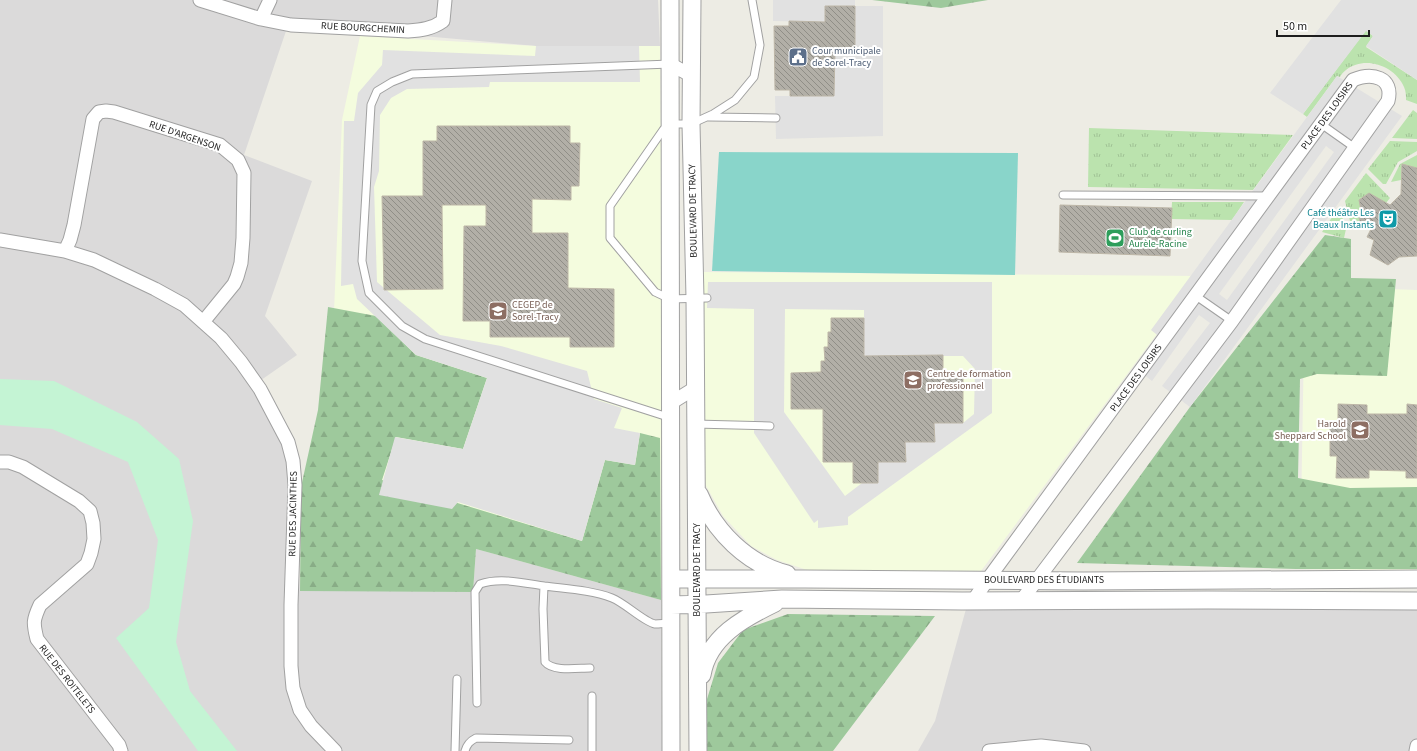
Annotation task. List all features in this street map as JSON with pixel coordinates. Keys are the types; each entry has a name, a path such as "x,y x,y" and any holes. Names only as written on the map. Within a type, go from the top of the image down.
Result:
{"street":[{"path":"200,0 261,18 270,0"},
{"name":"RUE BOURGCHEMIN","path":"261,18 298,26 421,30 436,27 443,21 445,0"},
{"path":"670,0 671,751"},
{"name":"BOULEVARD DE TRACY","path":"692,0 692,76 699,121 701,298 695,388 698,751"},
{"path":"670,64 692,76"},
{"name":"PLACE DES LOISIRS","path":"973,602 988,579 1353,80 1362,76 1374,76 1379,78 1388,87 1390,94 1388,101 1232,321 1022,601"},
{"name":"RUE D'ARGENSON","path":"65,251 74,225 93,119 99,112 114,112 220,145 238,160 244,173 242,251 237,277 234,284 202,322"},
{"name":"RUE DES JACINTHES","path":"0,240 65,251 94,260 155,289 184,305 221,338 260,389 288,442 293,461 295,485 291,606 291,666 293,688 300,710 312,726 335,751"},
{"path":"671,411 695,388"},
{"name":"RUE DES ROITELETS","path":"0,462 9,462 23,467 79,501 90,512 94,523 94,539 91,553 86,564 40,605 33,623 37,639 119,745 121,751"},
{"path":"696,489 708,514 739,550 765,567 805,579"},
{"name":"BOULEVARD DES ÉTUDIANTS","path":"671,579 1417,579"},
{"path":"698,695 703,668 711,649 719,639 731,628 746,618 782,599"},
{"name":"BOULEVARD DES ÉTUDIANTS","path":"671,605 697,605 782,599 973,602 1417,601"},
{"path":"989,751 1041,746 1084,751"},
{"path":"1416,751 1417,746"}],"lane":[{"path":"699,121 734,100 754,77 760,45 752,0"},
{"path":"670,64 412,74 392,82 377,91 371,105 362,261 369,293 402,326 425,339 671,411"},
{"path":"701,298 670,299 655,292 610,238 610,206 663,130 669,124 699,121 776,118"},
{"path":"1321,124 1355,148"},
{"path":"1063,195 1268,196"},
{"path":"1196,296 1232,321"},
{"path":"695,424 770,426"},
{"path":"477,703 475,592 480,584 488,581 499,580 580,590 612,598 635,611 649,622 655,624 671,624"},
{"path":"544,586 543,609 545,662 548,666 554,668 590,668"},
{"path":"456,751 457,679"},
{"path":"592,696 592,751"},
{"path":"465,751 470,741 476,738 568,740"}],"shaded area":[{"path":"0,0 658,0 660,46 536,46 423,36 360,36 286,31 244,155 312,181 265,316 297,355 254,385 292,461 300,591 473,591 476,549 661,600 662,751 0,751"},
{"path":"773,0 855,0 855,6 883,6 883,136 776,139 775,96 834,96 835,50 855,49 855,7 826,6 825,22 773,21"},
{"path":"1341,0 1417,0 1417,80 1366,46 1373,36 1366,31 1303,114 1270,93"},
{"name":"CEGEP de Sorel-Tracy","path":"360,36 536,46 660,46 665,589 326,503 342,120"},
{"path":"536,46 639,46 640,82 490,82 489,87 407,89 391,98 380,115 379,171 374,187 377,282 440,335 501,346 587,371 594,399 622,408 614,428 640,433 635,465 605,460 582,541 458,502 452,509 379,495 395,437 463,449 487,378 416,355 357,299 353,284 341,286 344,121 354,121 358,93 382,65 383,50 535,56"},
{"path":"1337,76 1402,116 1190,407 1162,386 1210,323 1199,315 1152,381 1143,374 1166,342 1151,330","holes":["1326,146 1334,152 1227,300 1219,294"]},
{"path":"719,152 1018,153 1015,275 712,271"},
{"name":"Centre de formation professionnel","path":"702,272 1200,276 981,571 810,571 777,560 751,546 723,516 705,484"},
{"path":"708,282 992,282 992,413 848,517 848,525 818,528 818,520 814,523 754,433 754,309 707,308","holes":["785,309 864,310 864,356 963,356 975,369 974,414 963,423 934,423 935,442 905,442 905,462 878,462 878,483 862,483 845,496 784,412"]},
{"name":"Harold Sheppard School","path":"1305,286 1417,290 1417,571 1300,569"},
{"path":"0,379 54,381 137,422 179,459 193,521 176,642 190,691 237,751 198,751 116,638 149,608 158,540 128,462 52,429 0,425"},
{"path":"1417,607 1417,751 918,751 935,721 966,609"}],"green space":[{"path":"872,0 988,0 941,8"},
{"path":"1366,30 1373,36 1366,47 1417,80 1417,104 1406,100 1406,92 1404,87 1394,73 1379,65 1362,63 1346,70 1340,77 1337,76 1307,117 1303,114"},
{"path":"1413,110 1417,113 1417,139 1392,138"},
{"path":"1089,128 1293,135 1253,190 1088,187"},
{"path":"1390,141 1417,142 1417,151 1398,162 1386,184 1383,184 1368,169"},
{"path":"1417,155 1417,168 1402,164 1401,180 1391,182 1400,164"},
{"path":"1366,173 1390,198 1386,203 1369,194 1359,200 1361,210 1358,214 1361,225 1359,227 1351,225 1345,201"},
{"path":"1172,202 1244,202 1232,220 1171,219"},
{"path":"1339,207 1346,229 1344,238 1322,232"},
{"path":"1325,235 1351,239 1351,278 1396,279 1387,376 1317,374 1300,379 1298,478 1350,488 1417,487 1417,569 1296,569 1077,563 1190,407"},
{"path":"328,307 376,316 416,355 487,378 463,449 396,437 382,480 582,541 605,460 635,465 640,433 660,438 661,600 476,549 473,592 300,591 301,487 318,410"},
{"path":"788,614 935,616 833,751 702,751 704,709 718,663 743,630"}],"building":[{"path":"825,6 855,6 855,50 835,50 834,96 790,96 790,90 775,90 774,26 789,26 789,21 825,22"},
{"path":"437,126 570,126 570,143 580,143 579,186 571,186 571,200 532,199 532,233 568,233 568,288 614,289 614,347 570,347 570,337 490,337 490,321 463,321 464,226 486,226 486,205 442,205 443,289 384,290 382,196 423,196 423,141 437,141"},
{"name":"Café théâtre Les Beaux Instants","path":"1402,164 1417,168 1417,256 1399,257 1388,265 1370,255 1374,240 1367,237 1372,227 1361,225 1358,214 1361,210 1359,200 1369,193 1390,205 1401,194"},
{"name":"Club de curling Aurèle-Racine","path":"1060,205 1172,208 1170,256 1059,252"},
{"name":"Centre de formation professionnel","path":"831,318 864,318 864,356 943,355 943,378 963,378 963,423 934,423 935,442 905,442 906,462 878,462 878,483 853,483 853,462 823,462 823,409 791,409 791,373 821,372 821,361 825,361 824,347 828,347 828,332 831,332"},
{"path":"1338,404 1367,405 1367,414 1407,414 1407,404 1417,405 1417,478 1406,478 1406,471 1369,470 1369,478 1336,478 1337,456 1330,456 1330,425 1338,425"}],"place":[{"name":"Cour municipale de Sorel-Tracy","path":"798,57"},
{"name":"Café théâtre Les Beaux Instants","path":"1388,219"},
{"name":"Club de curling Aurèle-Racine","path":"1115,238"},
{"name":"CEGEP de Sorel-Tracy","path":"498,311"},
{"name":"Centre de formation professionnel","path":"913,380"},
{"name":"Harold Sheppard School","path":"1360,430"}]}
